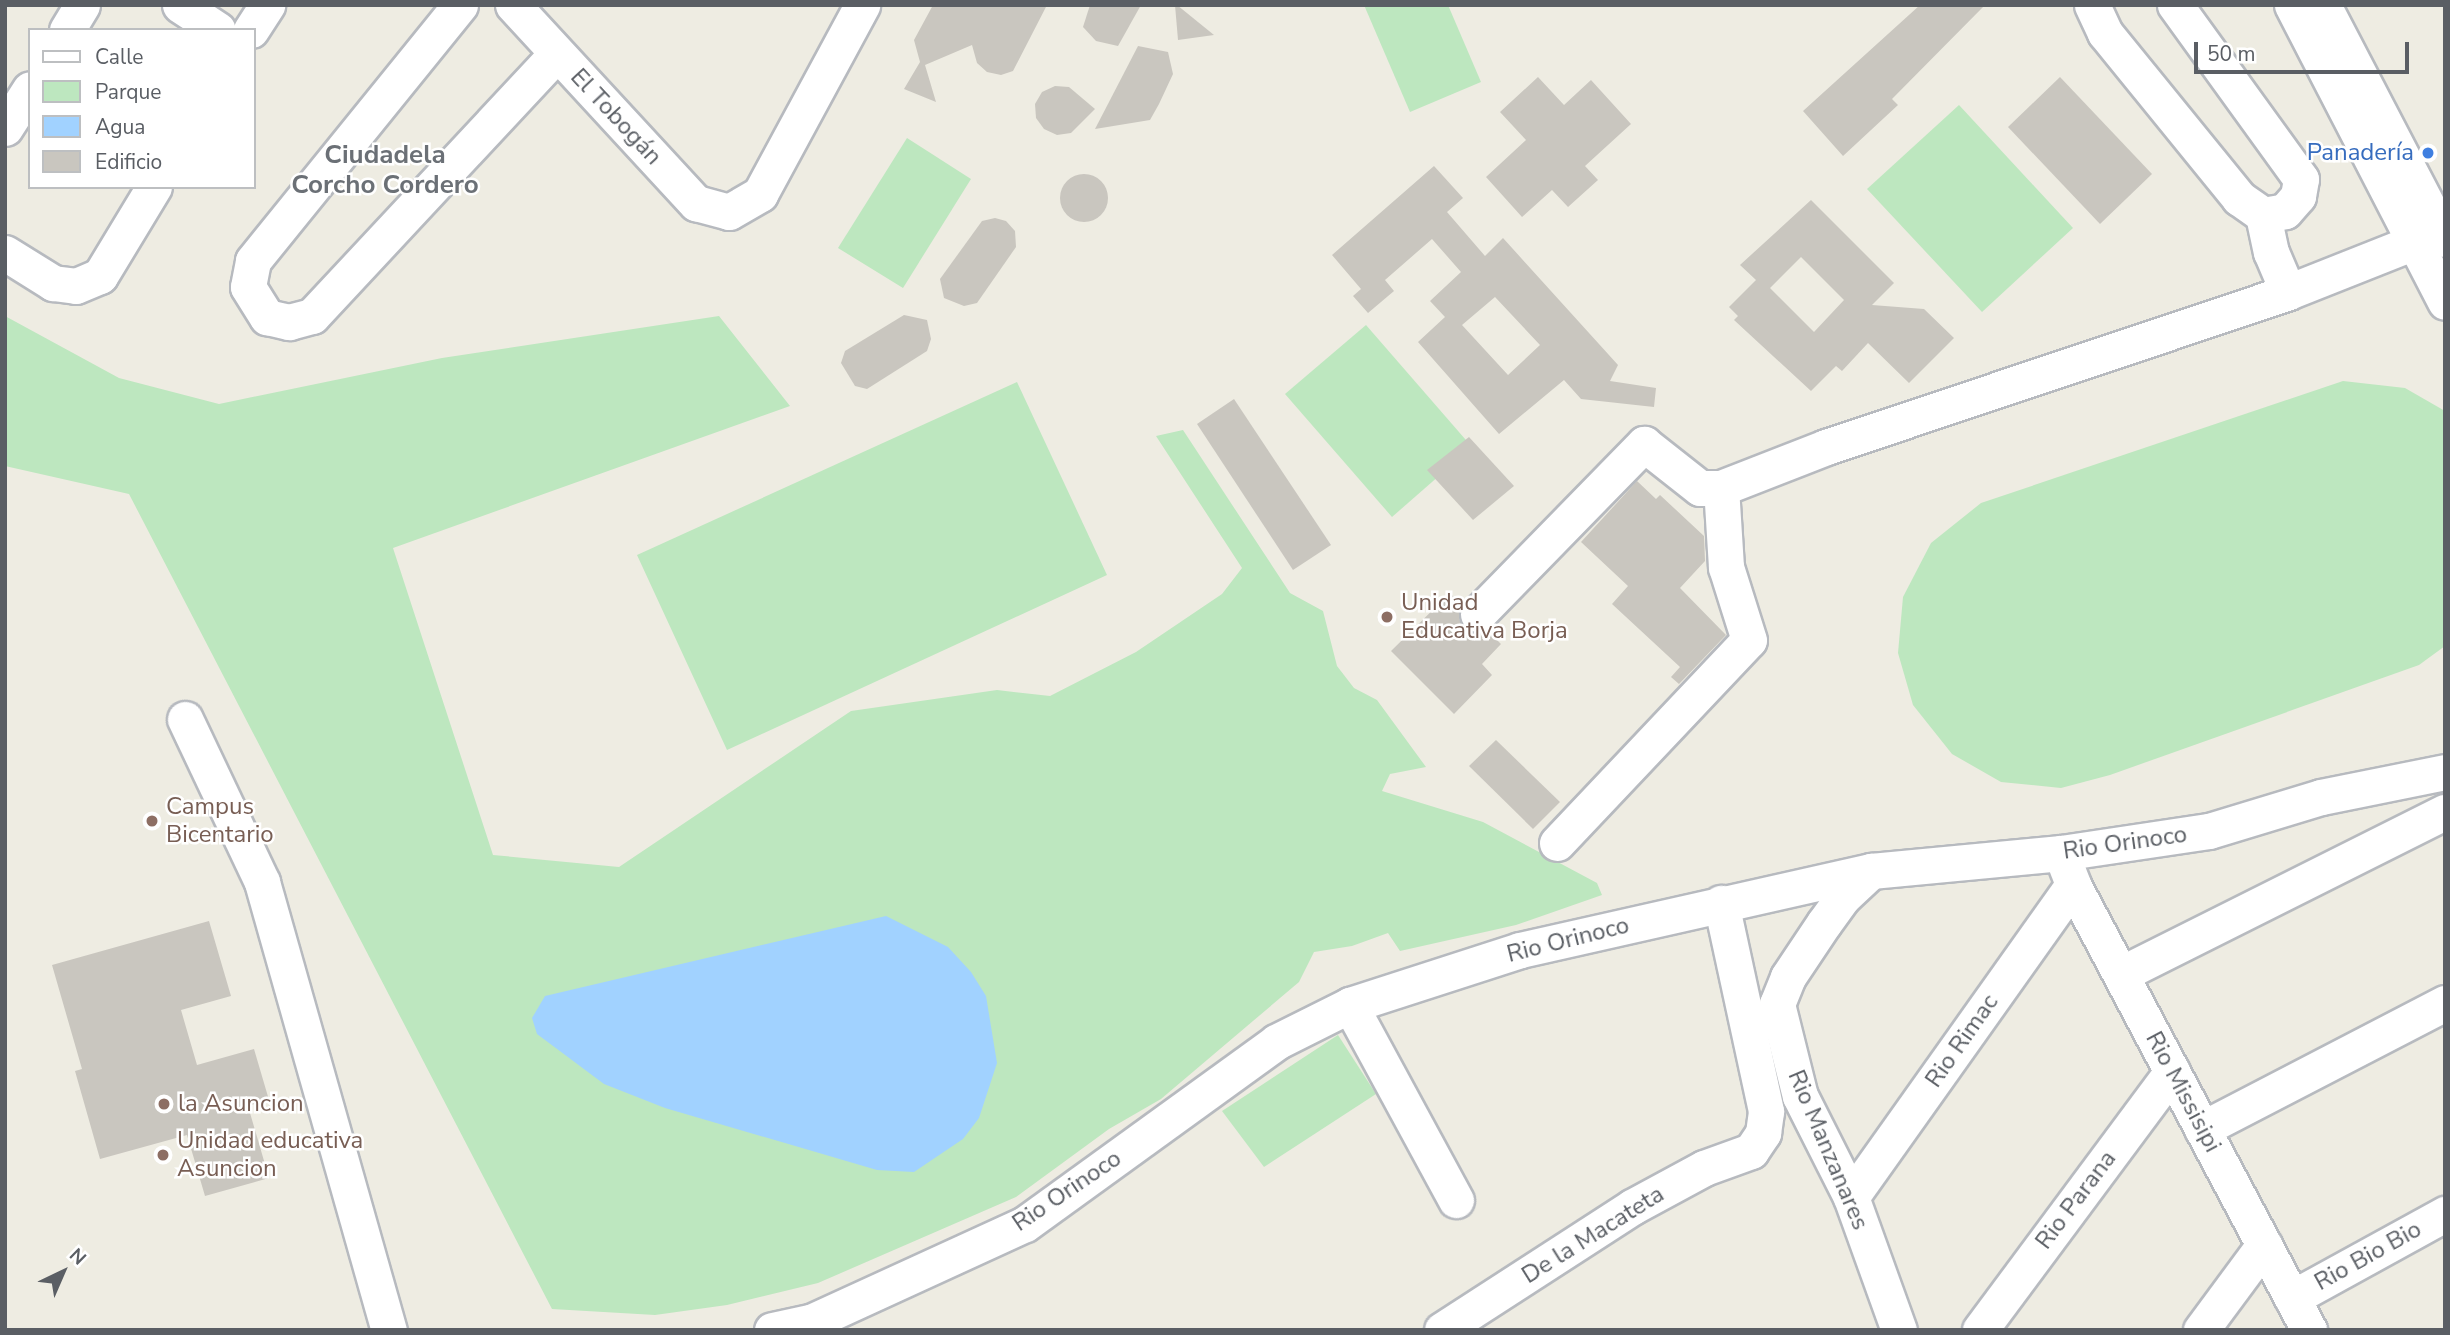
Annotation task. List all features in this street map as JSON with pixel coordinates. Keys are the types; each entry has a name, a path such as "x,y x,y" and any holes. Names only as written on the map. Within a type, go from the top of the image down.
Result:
{"street":[{"path":"68,28 82,5"},
{"path":"180,5 215,28"},
{"path":"252,28 267,5"},
{"path":"460,5 253,261 248,287 267,317 289,323 312,316 557,53"},
{"name":"El Tobogán","path":"513,5 696,203 729,212 760,194 862,5"},
{"path":"2092,5 2105,33 2239,198 2263,215 2288,292"},
{"path":"2175,5 2301,179 2298,196 2285,211 2263,215"},
{"path":"2292,5 2429,241"},
{"path":"2323,5 2429,241 2445,302"},
{"path":"5,128 28,92"},
{"path":"5,253 53,283 76,286 100,276 153,189"},
{"path":"1479,614 1644,444 1700,488 1721,488 1826,447 2288,292 2429,241"},
{"path":"1557,843 1749,640 1726,567 1721,488"},
{"path":"185,719 262,882 389,1330"},
{"name":"Rio Orinoco","path":"772,1330 811,1322 1025,1224 1276,1042 1350,1005 1520,950 1871,871 2061,853 2209,831 2321,797 2445,772"},
{"path":"2121,974 2445,812"},
{"name":"Rio Missisipi","path":"2061,853 2073,885 2309,1330"},
{"name":"Rio Manzanares","path":"1871,871 1843,897 1824,923 1788,977 1777,1004 1800,1096 1852,1198 1899,1330"},
{"name":"Rio Rimac","path":"1852,1198 2073,885"},
{"name":"Rio Manzanares","path":"1721,903 1766,1111 1763,1133 1751,1150"},
{"path":"2202,1129 2445,1003"},
{"path":"1350,1005 1456,1200"},
{"name":"Rio Parana","path":"1980,1330 2172,1071"},
{"name":"De la Macateta","path":"1442,1330 1632,1208 1704,1168 1751,1150"},
{"name":"Rio Bio Bio","path":"2292,1298 2445,1214"},
{"path":"2201,1330 2264,1245"}],"green space":[{"path":"1364,5 1448,5 1481,82 1410,112"},
{"path":"1959,105 2073,228 1982,312 1867,189"},
{"path":"907,138 971,179 903,288 838,248"},
{"path":"5,316 119,378 219,404 442,358 719,316 790,406 393,548 493,855 619,867 851,711 997,690 1050,696 1136,652 1222,594 1242,568 1156,436 1183,430 1290,593 1323,611 1337,666 1354,688 1377,700 1426,767 1390,774 1382,791 1483,822 1597,883 1602,895 1516,925 1400,951 1388,933 1352,946 1314,952 1299,982 1161,1099 1109,1129 1016,1197 818,1283 727,1305 655,1315 552,1309 129,494 5,466"},
{"path":"1366,325 1472,447 1392,517 1285,394"},
{"path":"2343,381 2405,388 2445,411 2445,646 2419,665 2110,775 2061,788 2001,782 1952,754 1913,705 1898,653 1903,597 1931,543 1981,503"},
{"path":"1017,382 1107,575 727,750 637,555"},
{"path":"1338,1035 1376,1094 1264,1167 1222,1111"}],"water":[{"path":"886,916 948,947 971,972 986,996 997,1063 979,1118 963,1139 914,1172 877,1170 665,1108 604,1084 537,1034 532,1018 545,996"}],"building":[{"path":"933,5 1047,5 1013,71 1001,75 987,72 977,63 972,45 925,65 936,102 904,89 920,62 914,40"},
{"path":"1090,5 1141,5 1118,46 1096,41 1083,27"},
{"path":"1177,5 1214,35 1178,40"},
{"path":"1920,5 1985,5 1892,99 1898,105 1843,156 1803,111"},
{"path":"1138,46 1168,52 1173,74 1159,104 1150,120 1095,129"},
{"path":"1538,77 1564,105 1591,80 1631,124 1585,166 1598,180 1568,207 1552,190 1522,217 1486,177 1526,140 1500,112"},
{"path":"2060,77 2152,174 2100,224 2008,127"},
{"path":"1055,86 1069,87 1095,109 1071,133 1057,135 1044,129 1036,118 1035,104 1042,92"},
{"path":"1434,166 1463,198 1447,212 1485,256 1503,238 1618,365 1610,381 1656,388 1654,407 1581,399 1564,380 1499,434 1418,342 1445,317 1430,301 1461,272 1432,239 1385,280 1394,291 1368,313 1353,296 1361,289 1332,255","holes":["1495,297 1540,345 1508,375 1462,325"]},
{"path":"1084,174 1101,181 1108,198 1101,215 1084,222 1067,215 1060,198 1067,181"},
{"path":"1811,200 1894,283 1872,305 1924,309 1954,338 1909,383 1868,343 1842,371 1836,366 1811,391 1734,320 1738,316 1729,307 1756,280 1740,265","holes":["1801,257 1844,300 1814,332 1770,288"]},
{"path":"995,218 1006,221 1015,231 1016,247 977,303 964,306 944,298 940,279 982,221"},
{"path":"904,315 927,320 931,339 927,351 867,389 855,386 841,363 845,351"},
{"path":"1234,399 1331,545 1293,570 1197,424"},
{"path":"1469,437 1514,486 1473,520 1427,470"},
{"path":"1637,481 1656,499 1660,495 1704,536 1705,561 1680,588 1726,635 1679,684 1671,677 1680,667 1612,604 1628,586 1581,542"},
{"path":"1450,593 1461,604 1459,619 1464,628 1474,634 1488,631 1501,644 1482,664 1492,675 1454,714 1391,651"},
{"path":"1496,740 1560,802 1533,829 1469,766"},
{"path":"209,921 231,996 181,1010 197,1065 254,1049 269,1100 248,1106 269,1178 205,1196 187,1135 100,1159 75,1071 82,1069 52,965"}],"place":[{"name":"Panadería","path":"2428,153"},
{"name":"Unidad Educativa Borja","path":"1387,617"},
{"name":"Campus Bicentario","path":"152,821"},
{"name":"la Asuncion","path":"164,1104"},
{"name":"Unidad educativa Asuncion","path":"163,1155"}],"district":[{"name":"Ciudadela Corcho Cordero","path":"385,170"}]}
